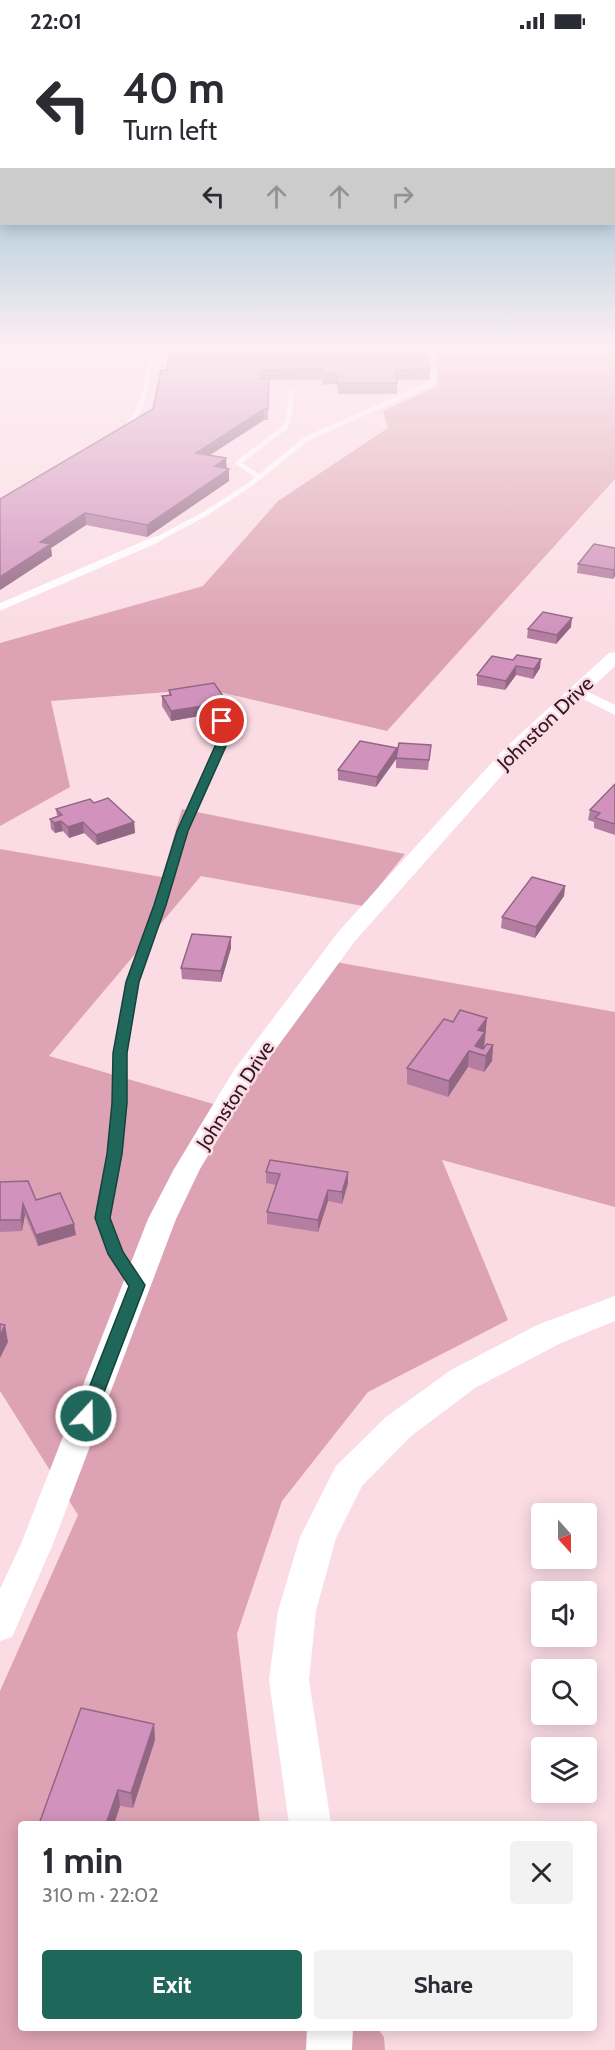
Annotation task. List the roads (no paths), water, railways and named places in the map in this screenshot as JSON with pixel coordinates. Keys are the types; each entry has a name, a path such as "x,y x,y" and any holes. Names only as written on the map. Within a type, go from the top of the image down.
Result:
{"main road":[{"path":"310,1821 289,1680 295,1623 318,1537 349,1476 398,1427 463,1379 549,1334 615,1308"},
{"path":"329,2050 330,2031"}],"street":[{"name":"Johnston Drive","path":"0,1626 41,1534 162,1219 187,1169 243,1076 347,936 512,752 615,657"},
{"path":"578,691 615,711"}],"lane":[{"path":"259,477 238,463 265,443"},
{"path":"0,607 147,545 205,514 259,477 301,443"},
{"path":"137,1285 116,1254 102,1218 114,1154 120,1103 120,1053 133,982 160,905 182,831 226,735 222,721"}]}
